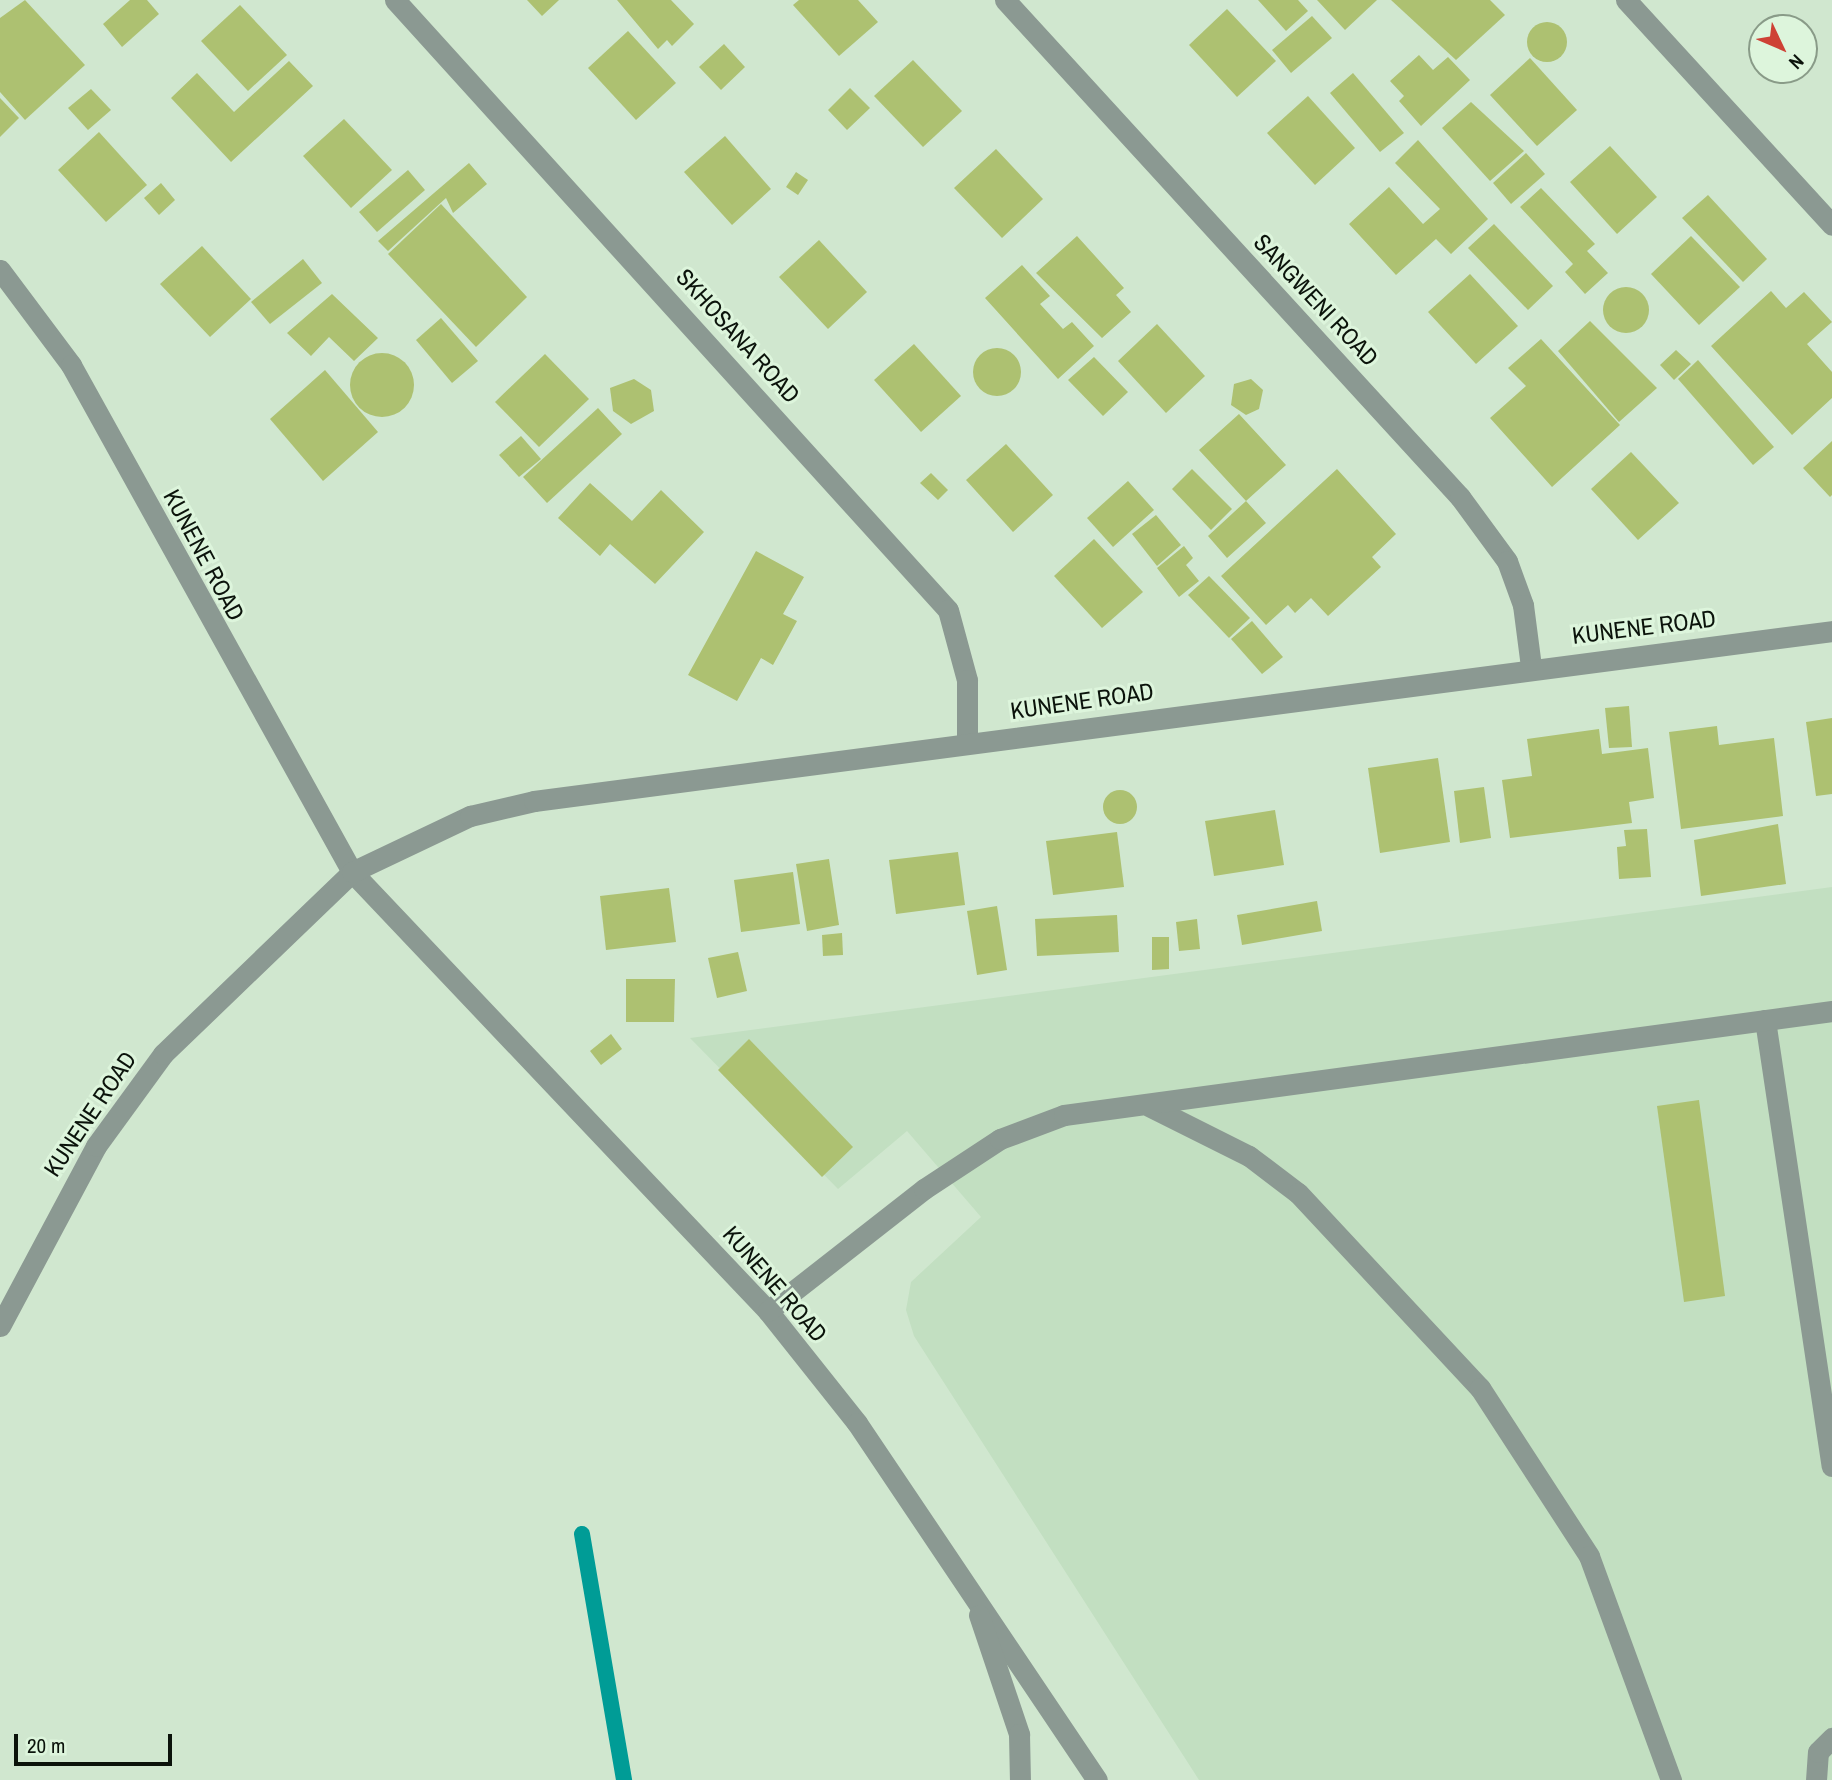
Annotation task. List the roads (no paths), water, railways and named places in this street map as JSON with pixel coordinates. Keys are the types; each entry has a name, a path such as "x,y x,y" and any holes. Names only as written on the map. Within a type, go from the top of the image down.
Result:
{"street":[{"name":"SKHOSANA ROAD","path":"395,0 947,610 967,680 967,743"},
{"name":"SANGWENI ROAD","path":"1005,0 1460,497 1507,561 1523,605 1531,667"},
{"path":"1626,0 1832,225"},
{"name":"KUNENE ROAD","path":"0,270 71,365 352,872 768,1311 857,1423 968,1583 1097,1780"},
{"name":"KUNENE ROAD","path":"0,1326 96,1146 163,1054 352,872 470,816 534,801 1531,667 1832,631"},
{"path":"768,1311 924,1189 1000,1139 1064,1115 1149,1106 1832,1012"},
{"path":"1765,1020 1832,1466"},
{"path":"1149,1106 1249,1156 1298,1193 1480,1388 1589,1556 1671,1780"},
{"path":"968,1583 1019,1734 1020,1780"},
{"path":"1816,1780 1818,1752 1832,1738"}],"waterway":[{"path":"582,1534 624,1780"}]}
